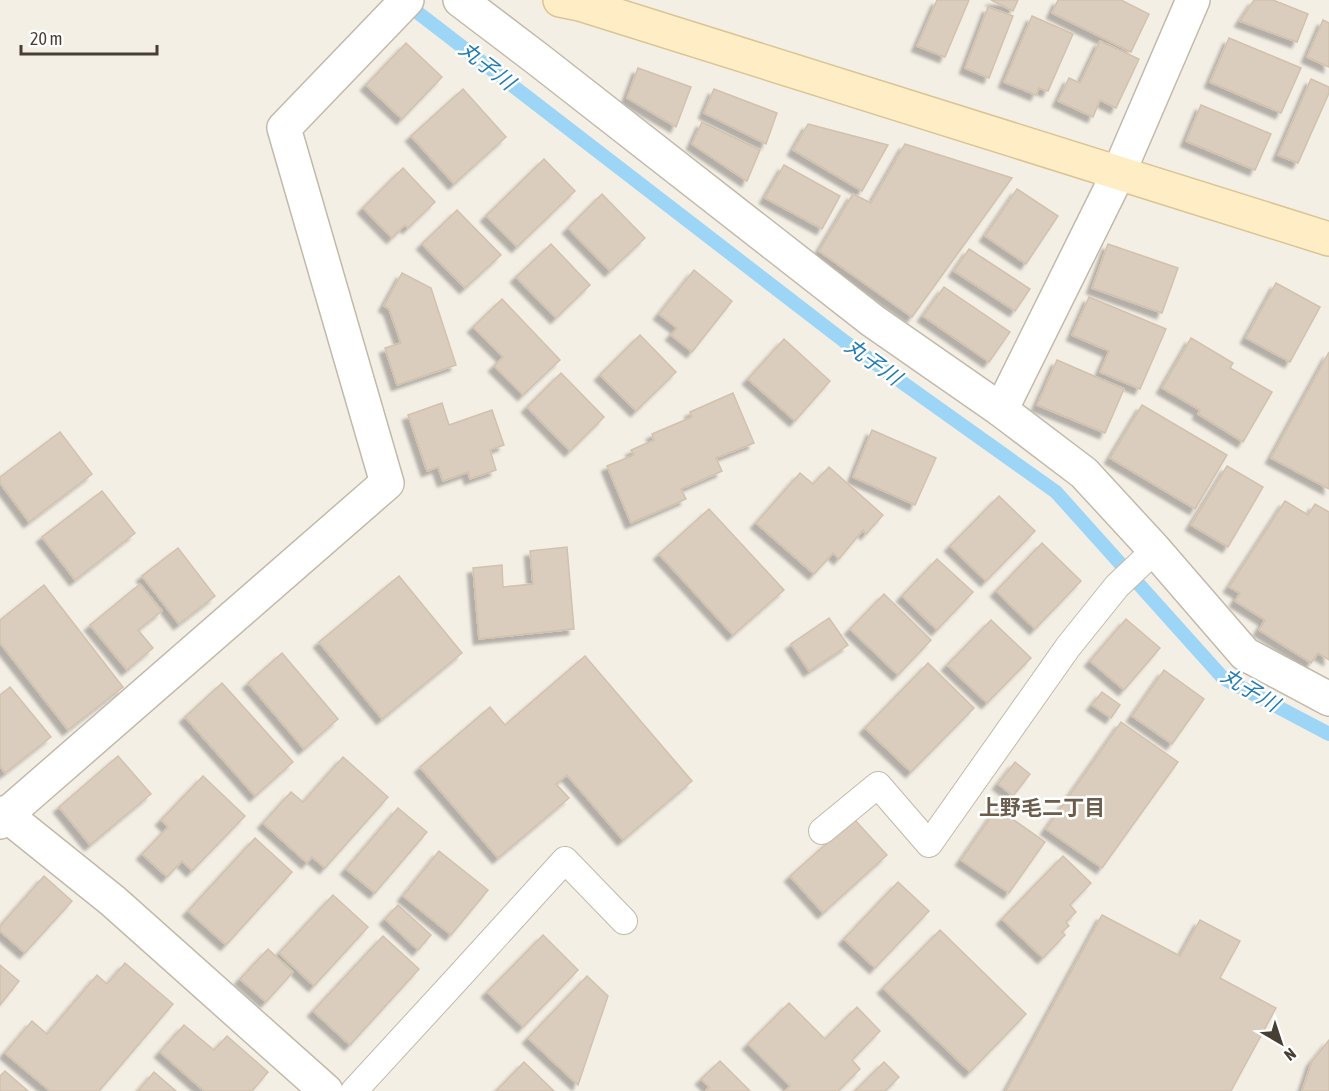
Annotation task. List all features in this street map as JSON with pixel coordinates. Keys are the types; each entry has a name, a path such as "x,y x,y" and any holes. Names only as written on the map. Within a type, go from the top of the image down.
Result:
{"street":[{"path":"309,1086 113,901 2,817 387,483 285,128 407,0"},
{"path":"460,0 873,321 1002,410 1084,473 1150,554 1245,654 1329,699"},
{"path":"560,0 580,4 1329,239"},
{"path":"1002,410 1119,172 1193,0"}],"lane":[{"path":"822,831 879,785 929,844 1068,647 1117,586 1150,554"},
{"path":"354,1091 565,860 624,921"}],"building":[{"path":"937,0 969,0 945,57 917,46"},
{"path":"991,0 1018,0 1013,11"},
{"path":"1058,0 1121,0 1149,14 1131,52 1052,13"},
{"path":"1254,0 1273,0 1308,14 1297,42 1240,21"},
{"path":"988,7 1013,16 989,78 965,68"},
{"path":"1032,16 1073,34 1048,91 1039,88 1036,95 1004,82"},
{"path":"1323,20 1329,23 1329,67 1307,57"},
{"path":"1229,38 1301,68 1281,113 1210,82"},
{"path":"1100,41 1139,59 1116,108 1100,100 1093,117 1058,101 1069,78 1080,83"},
{"path":"406,43 442,77 402,119 366,85"},
{"path":"638,68 691,87 676,127 627,98"},
{"path":"1311,79 1329,87 1329,93 1298,163 1278,155"},
{"path":"463,89 506,137 454,184 411,136"},
{"path":"714,89 777,113 766,144 704,113"},
{"path":"1201,105 1271,134 1255,170 1186,141"},
{"path":"702,122 760,150 747,181 692,144"},
{"path":"808,124 888,145 862,191 793,150"},
{"path":"905,144 1012,178 912,317 819,251 853,194 871,203"},
{"path":"544,159 575,191 517,247 486,216"},
{"path":"784,165 840,196 822,229 765,198"},
{"path":"403,168 435,202 408,228 405,225 392,238 363,208"},
{"path":"1017,189 1058,216 1026,264 985,236"},
{"path":"602,194 645,238 610,271 568,228"},
{"path":"457,210 501,255 465,288 422,244"},
{"path":"551,244 590,285 556,318 516,277"},
{"path":"1108,244 1178,268 1162,313 1092,288"},
{"path":"969,249 1030,289 1015,311 954,271"},
{"path":"694,270 732,301 692,352 671,335 677,328 659,314"},
{"path":"402,273 431,288 456,365 397,385 385,348 401,343 389,309 384,306"},
{"path":"1276,283 1320,307 1290,362 1246,338"},
{"path":"944,287 1010,332 989,362 923,316"},
{"path":"1089,297 1166,329 1140,389 1100,372 1109,351 1072,335"},
{"path":"502,299 560,360 523,395 494,366 503,357 473,327"},
{"path":"640,335 676,372 636,411 600,375"},
{"path":"1191,338 1233,363 1230,368 1272,392 1243,442 1198,414 1200,410 1162,388"},
{"path":"784,339 830,381 795,421 748,379"},
{"path":"1329,352 1329,489 1271,458"},
{"path":"1057,360 1124,389 1105,433 1037,405"},
{"path":"561,373 604,417 570,451 527,407"},
{"path":"733,393 754,443 716,458 722,471 681,489 686,499 631,523 607,466 634,455 631,450 654,440 652,434 692,417 690,412"},
{"path":"442,403 449,425 492,410 504,445 490,450 496,470 470,479 468,472 443,481 438,467 427,471 408,415"},
{"path":"1142,405 1227,455 1195,509 1110,458"},
{"path":"872,430 936,458 915,505 853,477"},
{"path":"60,432 92,474 29,522 0,483 0,477"},
{"path":"1227,466 1263,487 1228,547 1191,525"},
{"path":"829,467 883,515 866,534 863,530 839,559 833,553 814,574 756,523 800,473 813,484"},
{"path":"102,491 135,533 75,580 42,537"},
{"path":"999,496 1035,531 986,581 950,546"},
{"path":"1285,501 1308,515 1315,504 1329,512 1329,660 1318,653 1311,663 1259,630 1265,620 1235,601 1240,593 1229,587"},
{"path":"709,509 784,590 733,635 659,554"},
{"path":"1042,543 1081,581 1035,629 996,591"},
{"path":"567,547 574,629 479,639 473,568 502,565 503,587 533,584 530,551"},
{"path":"178,548 215,596 179,624 142,576"},
{"path":"937,559 973,592 937,630 902,596"},
{"path":"399,576 462,653 382,719 319,642"},
{"path":"140,584 162,611 138,630 153,648 127,670 90,625"},
{"path":"44,585 123,687 68,730 0,643 0,620"},
{"path":"884,594 931,640 898,675 850,629"},
{"path":"829,618 848,645 809,671 791,644"},
{"path":"1126,619 1160,648 1124,690 1090,661"},
{"path":"991,620 1031,658 987,703 947,665"},
{"path":"282,653 338,719 304,749 248,683"},
{"path":"585,656 692,781 623,840 567,775 556,784 569,798 498,858 420,767 490,707 505,725"},
{"path":"928,663 974,708 911,772 865,728"},
{"path":"1164,670 1204,699 1172,744 1132,716"},
{"path":"222,683 293,762 255,796 185,717"},
{"path":"10,687 51,737 5,773 0,766 0,695"},
{"path":"1102,692 1120,705 1111,718 1092,705"},
{"path":"1121,722 1178,762 1102,868 1046,829"},
{"path":"118,756 151,794 90,845 59,807"},
{"path":"343,757 388,797 325,868 312,857 307,863 263,823 291,792 303,802"},
{"path":"1015,762 1030,774 1013,796 998,784"},
{"path":"203,776 245,816 192,871 182,861 167,877 142,854 168,827 161,820"},
{"path":"398,808 427,832 375,893 346,869"},
{"path":"997,808 1045,842 1009,893 961,860"},
{"path":"854,819 887,855 823,913 790,876"},
{"path":"255,838 292,872 226,945 188,911"},
{"path":"439,851 488,890 451,935 403,896"},
{"path":"1063,856 1091,883 1070,905 1076,912 1066,922 1069,926 1062,932 1065,935 1043,958 1002,919"},
{"path":"44,876 72,901 25,953 0,931 0,926"},
{"path":"898,882 929,911 875,968 844,939"},
{"path":"333,895 368,927 314,986 279,953"},
{"path":"398,905 431,935 418,950 385,919"},
{"path":"1102,915 1180,956 1200,920 1240,941 1220,978 1276,1008 1231,1091 1006,1091"},
{"path":"940,930 1026,1014 970,1072 883,988"},
{"path":"543,935 578,970 523,1027 487,992"},
{"path":"383,936 419,969 350,1045 313,1011"},
{"path":"268,949 293,972 266,1002 240,979"},
{"path":"125,963 173,1004 99,1091 50,1091 5,1053 32,1021 47,1034 97,975 107,984"},
{"path":"0,965 19,981 0,1005"},
{"path":"587,976 608,996 578,1085 528,1038"},
{"path":"789,1003 825,1039 857,1007 880,1031 852,1060 860,1069 838,1091 785,1091 790,1086 748,1044"},
{"path":"184,1025 214,1050 227,1036 268,1072 252,1091 204,1091 160,1052"},
{"path":"1329,1040 1329,1091 1302,1091 1312,1061"},
{"path":"720,1061 750,1091 706,1091 709,1087 701,1079"},
{"path":"524,1062 554,1091 496,1091"},
{"path":"884,1062 899,1077 885,1091 855,1091"},
{"path":"5,1071 28,1091 0,1091 0,1076"},
{"path":"154,1072 176,1091 138,1091"}],"waterway":[{"name":"丸子川","path":"404,2 844,341 1056,492 1223,678 1329,734"}],"district":[{"name":"上野毛二丁目","path":"1042,808"}]}
